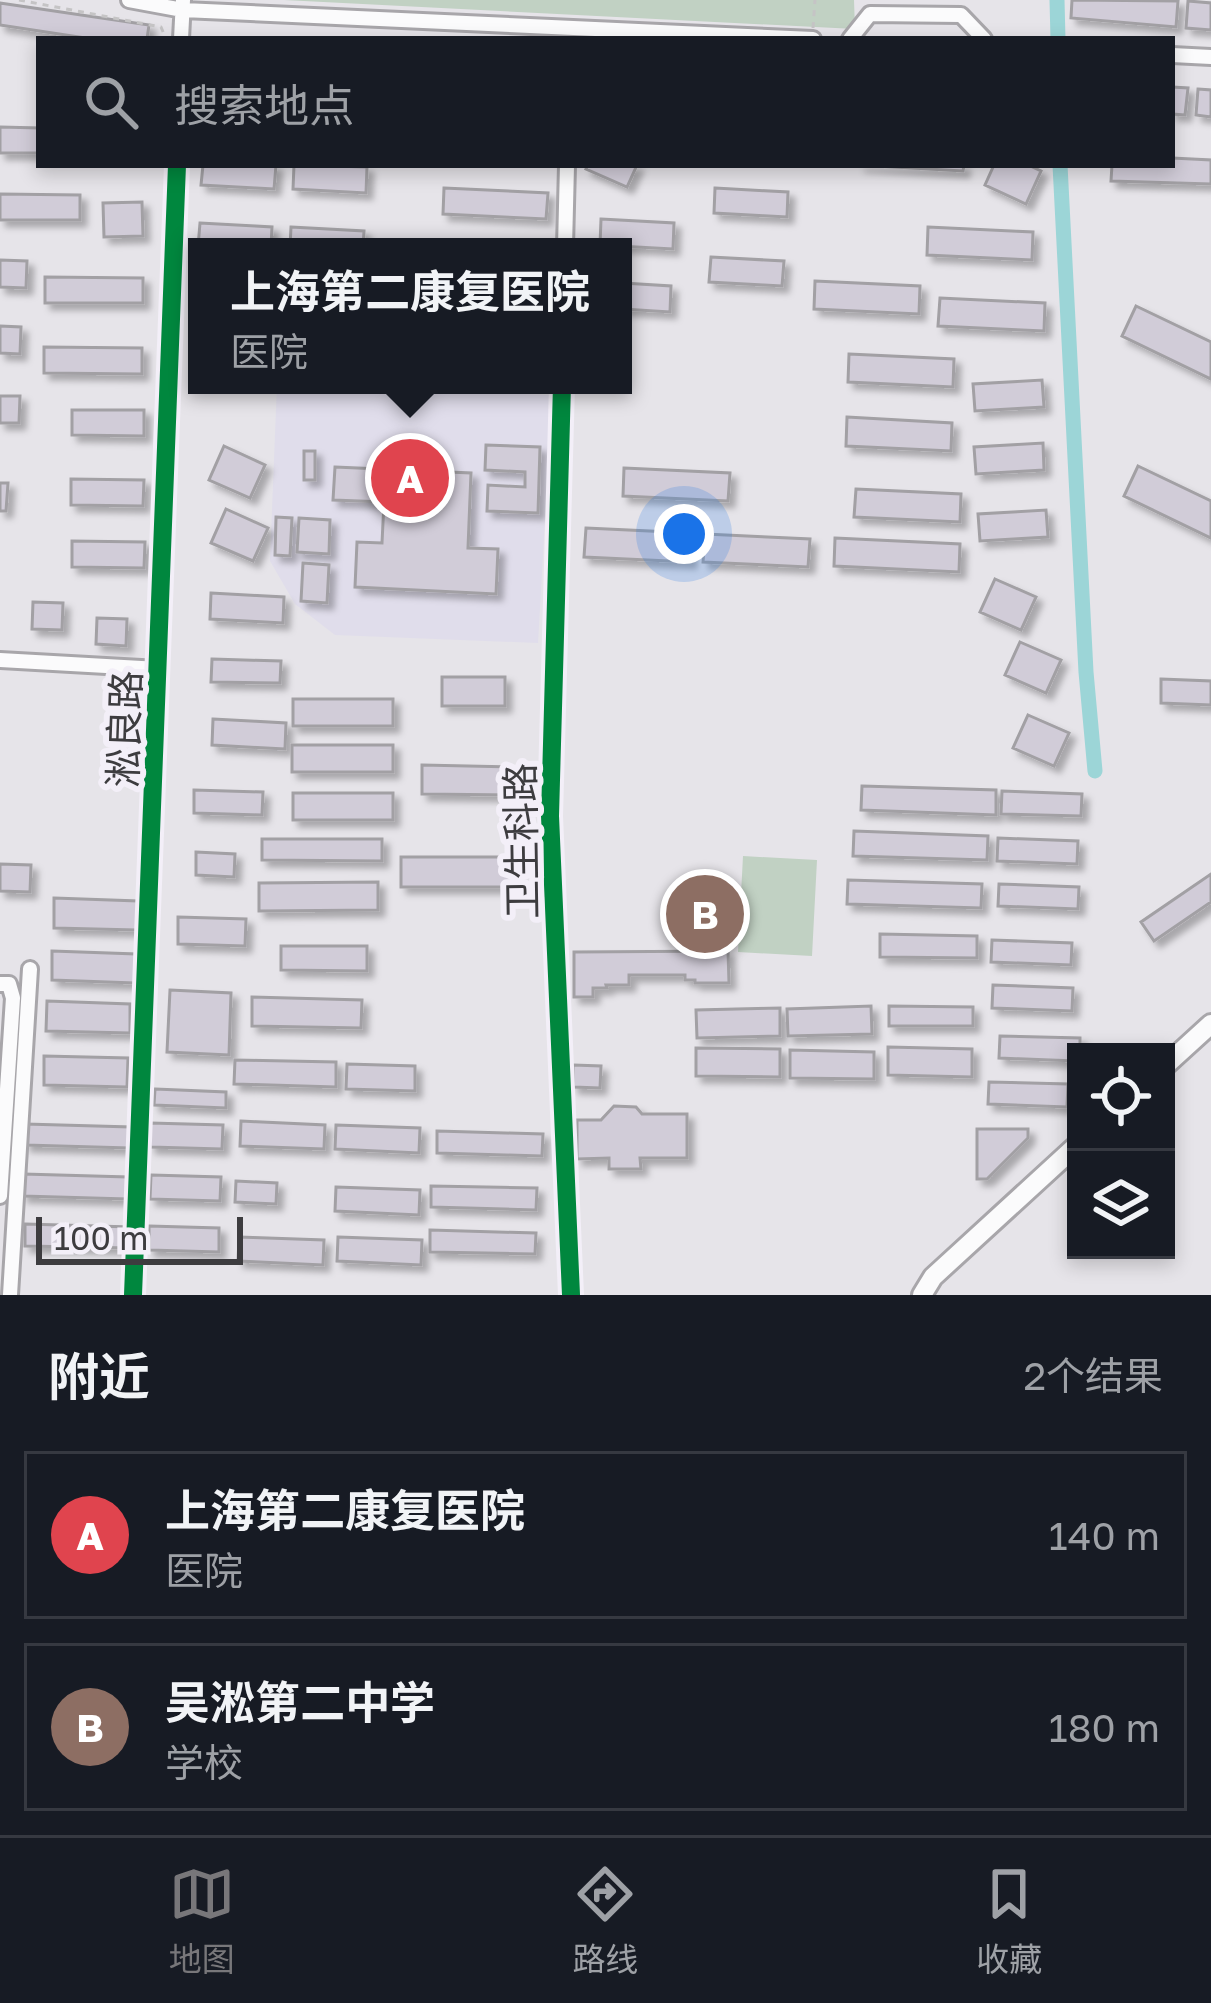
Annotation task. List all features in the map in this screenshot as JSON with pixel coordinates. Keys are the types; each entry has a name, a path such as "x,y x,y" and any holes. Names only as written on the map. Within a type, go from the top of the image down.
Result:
{"main road":[{"path":"1175,1057 1211,1024"},
{"path":"922,1295 933,1276 1072,1151"}],"street":[{"path":"129,0 571,33 692,36"},
{"path":"182,36 183,5"},
{"path":"852,36 870,14 878,14 961,15 981,36"},
{"path":"1175,56 1211,57"},
{"name":"淞良路","path":"134,1295 177,168"},
{"path":"565,238 567,168"},
{"name":"卫生科路","path":"562,394 550,816 571,1295"},
{"path":"0,660 159,669"},
{"path":"7,1287 30,969"},
{"path":"0,983 9,984 13,998 0,1196"}],"path":[{"path":"20,0 161,27 165,36"},
{"path":"812,36 814,0"}],"shaded area":[{"path":"277,394 552,395 538,643 335,635 295,604 270,561"}],"green space":[{"path":"284,0 854,0 855,29"},
{"path":"743,856 817,860 812,956 738,952"}],"building":[{"path":"1072,0 1178,1 1176,27 1071,18"},
{"path":"1188,1 1211,3 1211,30 1186,28"},
{"path":"0,3 149,25 147,36 72,36 0,25"},
{"path":"1175,87 1188,88 1185,115 1175,114"},
{"path":"1198,89 1211,90 1211,117 1196,115"},
{"path":"0,127 36,128 36,153 0,153"},
{"path":"1175,158 1211,160 1211,184 1111,181 1112,168 1175,168"},
{"path":"203,168 276,168 274,189 201,185"},
{"path":"294,168 367,168 366,193 293,189"},
{"path":"586,168 636,168 627,187"},
{"path":"993,168 1041,171 1026,204 985,185"},
{"path":"444,188 548,193 546,219 443,214"},
{"path":"715,188 788,192 787,217 714,213"},
{"path":"0,194 80,195 80,220 0,220"},
{"path":"142,202 143,236 104,237 103,203"},
{"path":"601,219 674,223 673,249 632,247 632,238 600,238"},
{"path":"200,223 272,227 271,238 199,238"},
{"path":"291,227 364,231 364,238 290,238"},
{"path":"928,227 1033,232 1032,260 927,255"},
{"path":"711,257 784,261 782,286 709,282"},
{"path":"0,260 27,261 26,288 0,287"},
{"path":"45,277 143,278 143,303 45,303"},
{"path":"815,281 920,286 919,314 814,309"},
{"path":"632,284 671,286 670,312 632,310"},
{"path":"940,298 1045,303 1044,331 938,326"},
{"path":"1136,306 1211,342 1211,379 1122,336"},
{"path":"0,326 21,327 20,354 0,353"},
{"path":"44,347 142,348 142,374 44,373"},
{"path":"849,354 954,359 953,387 848,382"},
{"path":"1042,380 1044,407 975,411 973,384"},
{"path":"0,396 20,396 19,423 0,423"},
{"path":"72,410 144,410 144,436 72,435"},
{"path":"847,417 952,423 951,451 846,446"},
{"path":"1043,443 1044,470 976,474 974,447"},
{"path":"486,445 540,447 538,513 487,511 488,485 525,487 525,472 485,470"},
{"path":"224,446 265,465 250,498 209,480"},
{"path":"304,451 315,451 315,480 304,480"},
{"path":"1138,466 1211,501 1211,538 1124,496"},
{"path":"335,467 471,473 468,548 498,549 496,594 355,587 357,542 382,543 384,502 333,500"},
{"path":"624,468 730,473 728,501 623,496"},
{"path":"71,479 144,480 143,506 71,505"},
{"path":"0,483 8,483 6,511 0,511"},
{"path":"856,489 961,494 960,522 854,517"},
{"path":"226,509 268,528 253,561 211,543"},
{"path":"1046,510 1048,537 980,541 978,514"},
{"path":"276,517 292,518 290,556 275,555"},
{"path":"299,518 330,520 329,554 297,552"},
{"path":"586,528 691,533 690,562 584,557"},
{"path":"705,534 810,539 808,567 703,562"},
{"path":"835,538 960,544 959,572 834,566"},
{"path":"72,541 145,542 144,568 72,567"},
{"path":"303,563 329,565 327,603 301,601"},
{"path":"995,579 1036,597 1021,630 980,612"},
{"path":"211,593 284,597 283,623 210,619"},
{"path":"33,602 63,603 62,630 32,629"},
{"path":"97,618 127,619 126,646 96,644"},
{"path":"1020,642 1061,660 1046,693 1005,675"},
{"path":"212,659 281,661 280,683 211,682"},
{"path":"442,677 505,677 505,706 442,706"},
{"path":"1161,679 1211,681 1211,705 1161,703"},
{"path":"293,699 393,699 393,726 293,726"},
{"path":"1028,715 1069,733 1054,766 1013,748"},
{"path":"213,719 286,723 285,749 212,745"},
{"path":"292,745 393,745 393,772 292,772"},
{"path":"422,765 515,767 514,795 422,794"},
{"path":"862,786 996,790 996,815 861,810"},
{"path":"194,790 263,792 262,815 194,813"},
{"path":"1002,791 1082,794 1081,816 1001,814"},
{"path":"293,793 393,793 393,820 293,820"},
{"path":"854,831 988,836 987,860 853,856"},
{"path":"998,838 1078,841 1077,864 997,861"},
{"path":"262,839 382,839 382,861 262,860"},
{"path":"196,852 235,854 234,877 196,875"},
{"path":"401,857 515,857 515,887 401,887"},
{"path":"0,864 31,865 30,892 0,891"},
{"path":"1211,874 1211,902 1154,941 1141,922"},
{"path":"848,880 982,884 981,908 847,904"},
{"path":"378,882 378,910 259,911 259,883"},
{"path":"999,884 1079,887 1078,909 998,906"},
{"path":"54,898 138,901 137,930 54,928"},
{"path":"178,917 246,919 245,946 178,944"},
{"path":"880,934 977,936 977,958 880,957"},
{"path":"992,940 1072,943 1071,965 991,962"},
{"path":"281,946 367,946 367,971 281,970"},
{"path":"52,951 136,954 135,983 52,980"},
{"path":"728,951 729,983 695,983 685,980 685,975 629,975 629,985 606,985 593,988 593,997 574,997 574,952"},
{"path":"993,985 1073,988 1072,1011 992,1008"},
{"path":"170,990 231,993 229,1055 167,1052"},
{"path":"252,997 362,1000 361,1028 252,1026"},
{"path":"47,1001 130,1004 130,1033 46,1031"},
{"path":"871,1006 872,1034 788,1036 787,1009"},
{"path":"889,1006 973,1007 973,1026 889,1026"},
{"path":"780,1008 780,1036 697,1038 696,1010"},
{"path":"1000,1036 1080,1038 1080,1043 1067,1043 1067,1061 999,1058"},
{"path":"888,1047 972,1049 972,1077 888,1075"},
{"path":"696,1048 780,1049 780,1077 696,1076"},
{"path":"790,1050 874,1052 874,1079 790,1078"},
{"path":"44,1056 128,1058 127,1087 44,1085"},
{"path":"235,1060 336,1062 336,1087 234,1084"},
{"path":"347,1064 415,1066 415,1091 346,1089"},
{"path":"573,1065 601,1066 600,1088 573,1087"},
{"path":"989,1082 1067,1084 1067,1107 988,1104"},
{"path":"155,1089 226,1092 226,1108 154,1105"},
{"path":"614,1106 636,1107 642,1114 687,1114 687,1158 640,1158 641,1169 609,1169 609,1158 577,1159 577,1120 601,1120"},
{"path":"241,1121 325,1125 324,1149 240,1146"},
{"path":"150,1123 223,1125 222,1149 150,1147"},
{"path":"25,1124 131,1127 130,1148 25,1145"},
{"path":"336,1125 420,1128 419,1153 335,1149"},
{"path":"977,1129 1028,1129 1028,1138 987,1179 977,1179"},
{"path":"437,1131 543,1134 542,1156 437,1153"},
{"path":"23,1174 128,1177 128,1199 22,1196"},
{"path":"151,1175 221,1177 220,1201 150,1199"},
{"path":"236,1181 277,1183 276,1204 235,1202"},
{"path":"431,1186 537,1188 536,1210 431,1207"},
{"path":"336,1187 420,1190 419,1215 335,1211"},
{"path":"25,1224 131,1227 130,1248 25,1246"},
{"path":"149,1226 219,1228 219,1252 149,1250"},
{"path":"430,1230 536,1233 535,1254 430,1252"},
{"path":"239,1237 324,1240 323,1265 238,1261"},
{"path":"338,1237 422,1240 421,1265 337,1261"}],"waterway":[{"path":"1057,0 1058,36"},
{"path":"1060,168 1095,771"}],"cycle path":[{"path":"133,1295 177,168"},
{"path":"562,394 550,816 571,1295"}],"place":[{"name":"上海第二康复医院","path":"410,478"},
{"name":"吴淞第二中学","path":"705,914"}]}
